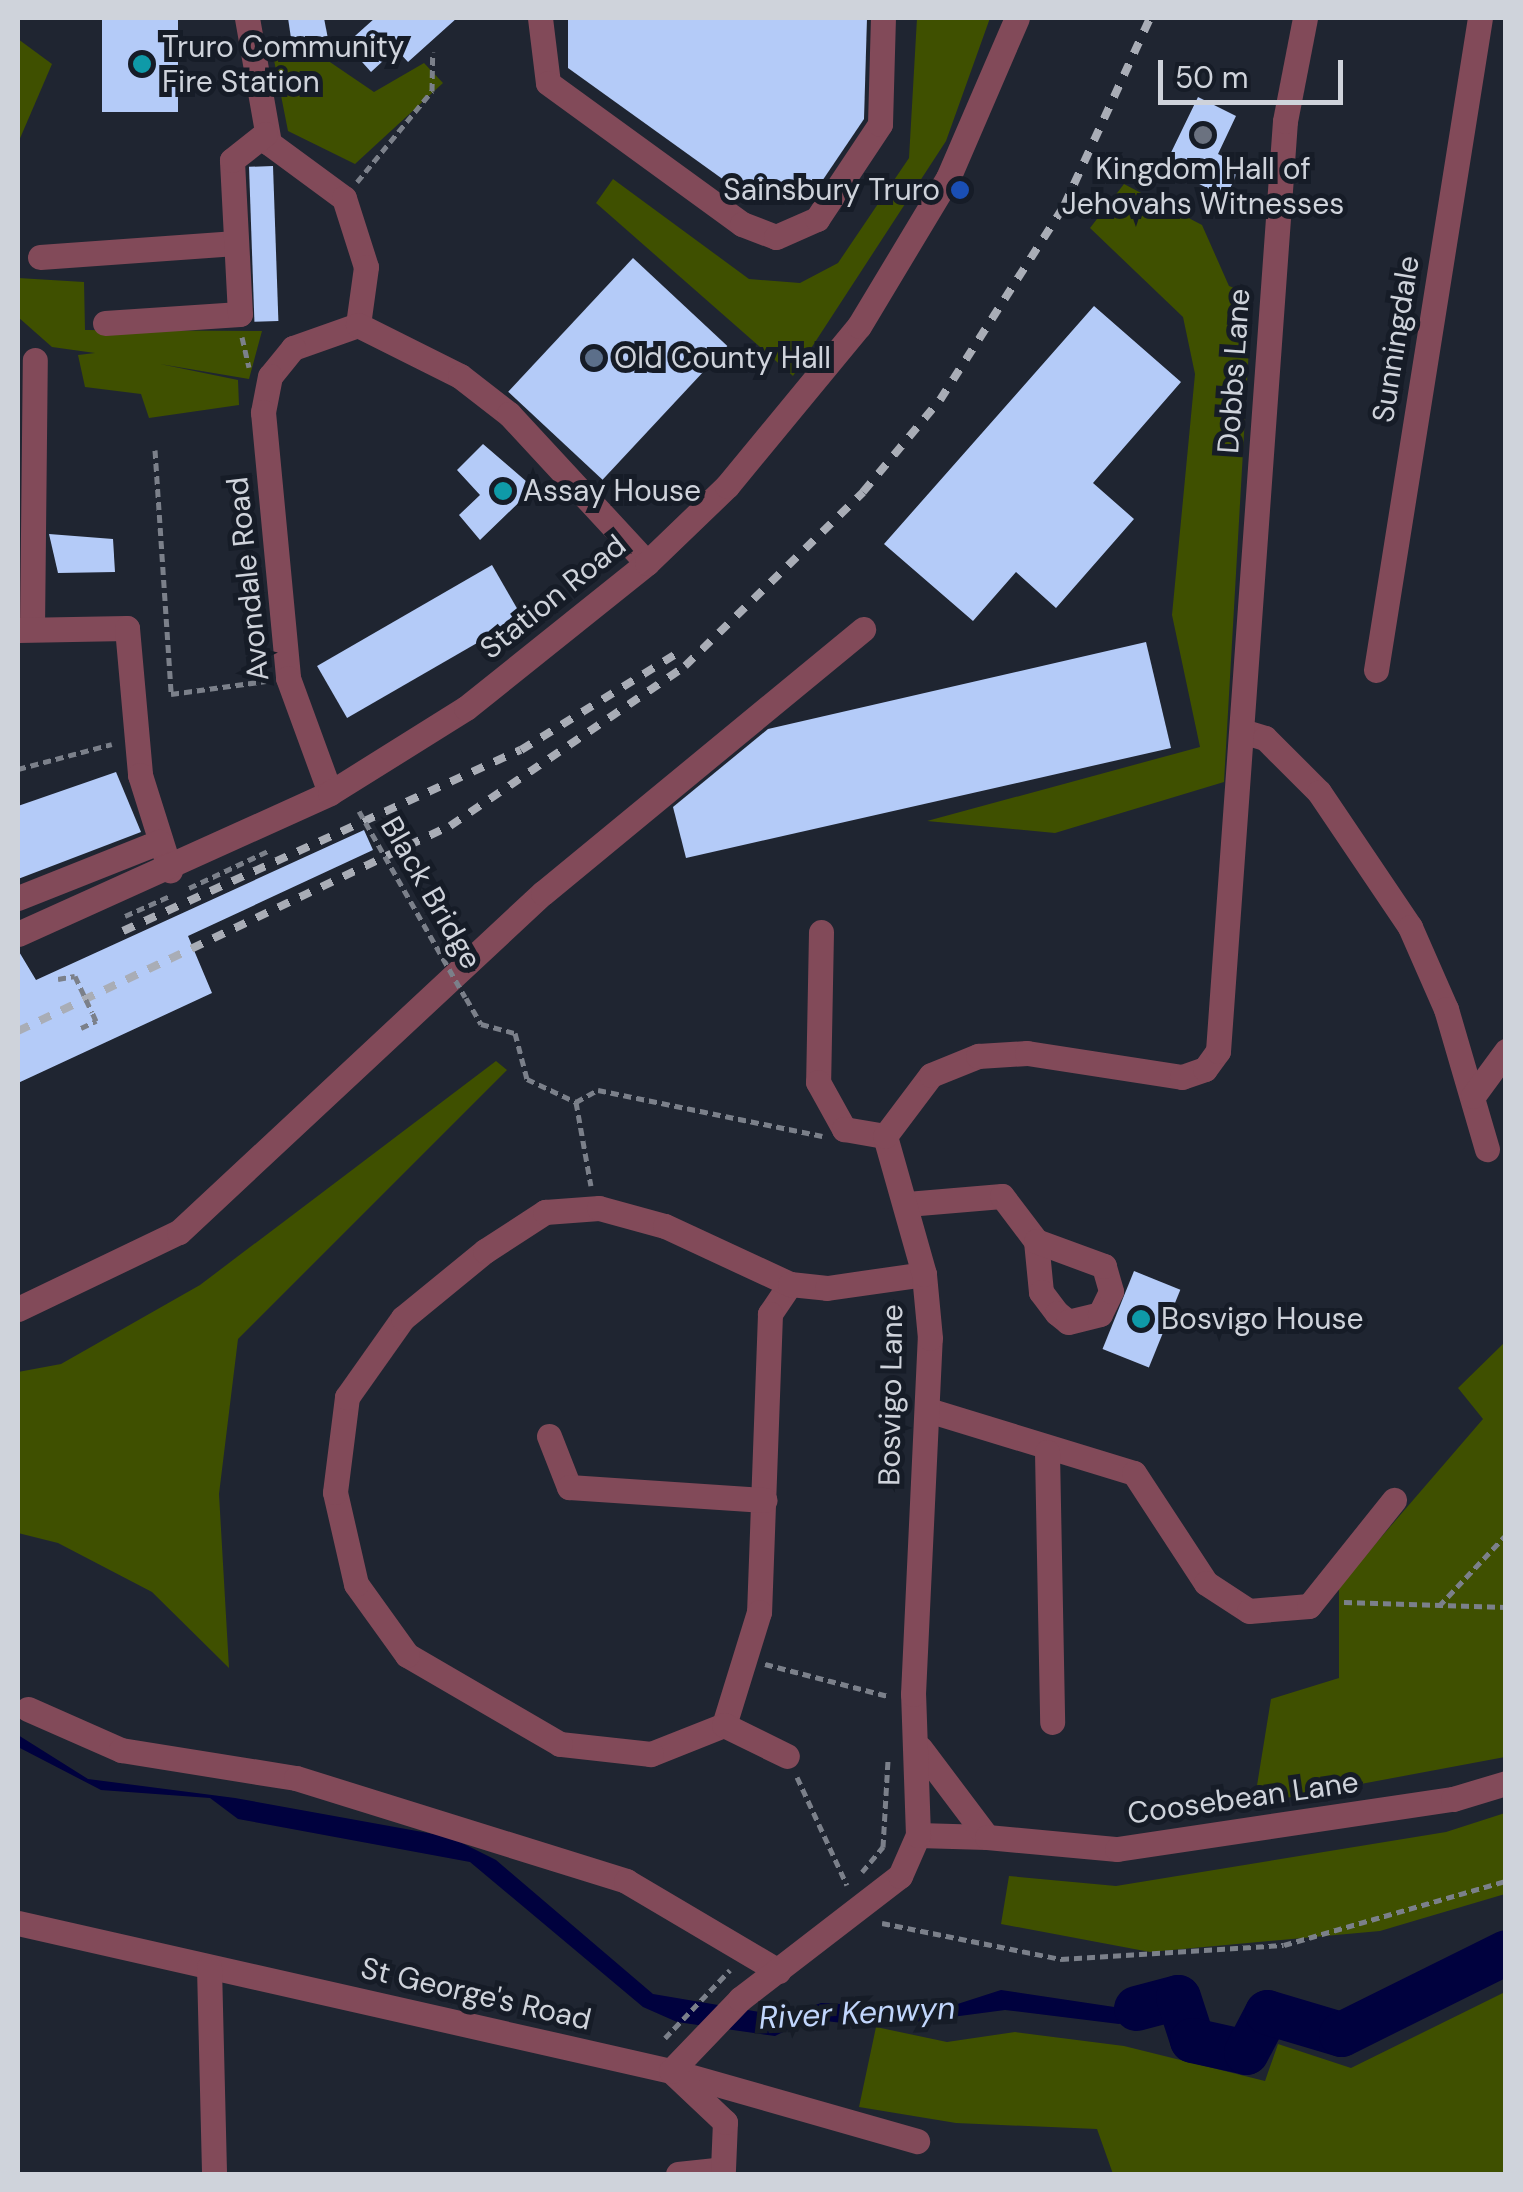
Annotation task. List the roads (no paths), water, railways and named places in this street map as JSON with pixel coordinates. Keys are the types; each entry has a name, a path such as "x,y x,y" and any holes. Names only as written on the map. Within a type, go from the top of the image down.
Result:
{"street":[{"path":"248,18 265,134 344,198 366,266 358,325 460,376 509,414 647,563"},
{"path":"540,18 548,83 742,224 776,237 817,219 880,124 883,18"},
{"name":"Station Road","path":"18,934 170,870 330,793 466,708 647,563 727,486 859,326 948,178 1016,18"},
{"name":"Dobbs Lane","path":"1242,731 1284,122 1305,18"},
{"name":"Sunningdale","path":"1376,670 1480,18"},
{"path":"106,322 240,314 232,160 265,134"},
{"path":"40,256 236,243"},
{"name":"Avondale Road","path":"330,793 288,678 262,412 270,376 293,348 358,325"},
{"path":"35,360 23,492 25,630 127,628 135,739 159,842 170,870"},
{"path":"18,1310 179,1232 543,893 863,629"},
{"path":"821,932 818,1082 844,1130 886,1136 931,1075 978,1056 1027,1053 1182,1077 1206,1069 1222,1028 1242,731 1264,738 1319,792 1410,927 1474,1096 1487,1150"},
{"path":"18,898 159,842"},
{"path":"1474,1096 1506,1051"},
{"name":"Bosvigo Lane","path":"671,2071 740,1999 778,1970 842,1908 900,1876 918,1834 920,1748 902,1696 928,1410 924,1274 886,1136"},
{"path":"906,1204 1002,1196 1036,1241"},
{"path":"787,1756 724,1725 651,1754 560,1744 407,1656 356,1584 335,1492 347,1397 403,1318 485,1251 545,1212 599,1208 665,1226 790,1284 827,1288 924,1274"},
{"path":"724,1725 748,1658 765,1500 770,1314 790,1284"},
{"path":"928,1410 1048,1452 1134,1473 1206,1584 1248,1611 1309,1606 1394,1500"},
{"path":"549,1436 569,1487 765,1500"},
{"path":"1048,1452 1052,1722"},
{"path":"28,1709 121,1750 296,1778 626,1881 744,1958 778,1970"},
{"path":"920,1748 987,1837"},
{"name":"Coosebean Lane","path":"918,1834 1117,1849 1452,1799 1506,1783"},
{"name":"St George's Road","path":"18,1923 671,2071 916,2142"},
{"path":"209,1967 214,2174"},
{"path":"671,2071 725,2122 723,2168 678,2174"}],"water":[{"path":"18,1735 88,1779 235,1798 450,1837 496,1860 653,1994 784,2016 821,2003 942,2009 1001,1990 1121,2008 1157,1992 1182,1999 1189,2012 1168,2006 1119,2024 1005,2010 876,2027 809,2019 775,2036 677,2022 643,2007 470,1862 238,1819 210,1798 101,1790 18,1747"}],"waterway":[{"name":"River Kenwyn","path":"1136,2008 1178,1997 1192,2040 1246,2052 1267,2012 1341,2034 1506,1952"}],"railway":[{"path":"18,1031 450,826 685,666 863,492 940,400 1064,206 1150,18"},
{"path":"123,931 521,750 676,654"}],"place":[{"name":"Truro Community Fire Station","path":"142,64"},
{"name":"Kingdom Hall of Jehovahs Witnesses","path":"1203,135"},
{"name":"Sainsbury Truro","path":"960,190"},
{"name":"Old County Hall","path":"594,358"},
{"name":"Assay House","path":"503,491"},
{"name":"Bosvigo House","path":"1141,1319"}]}
